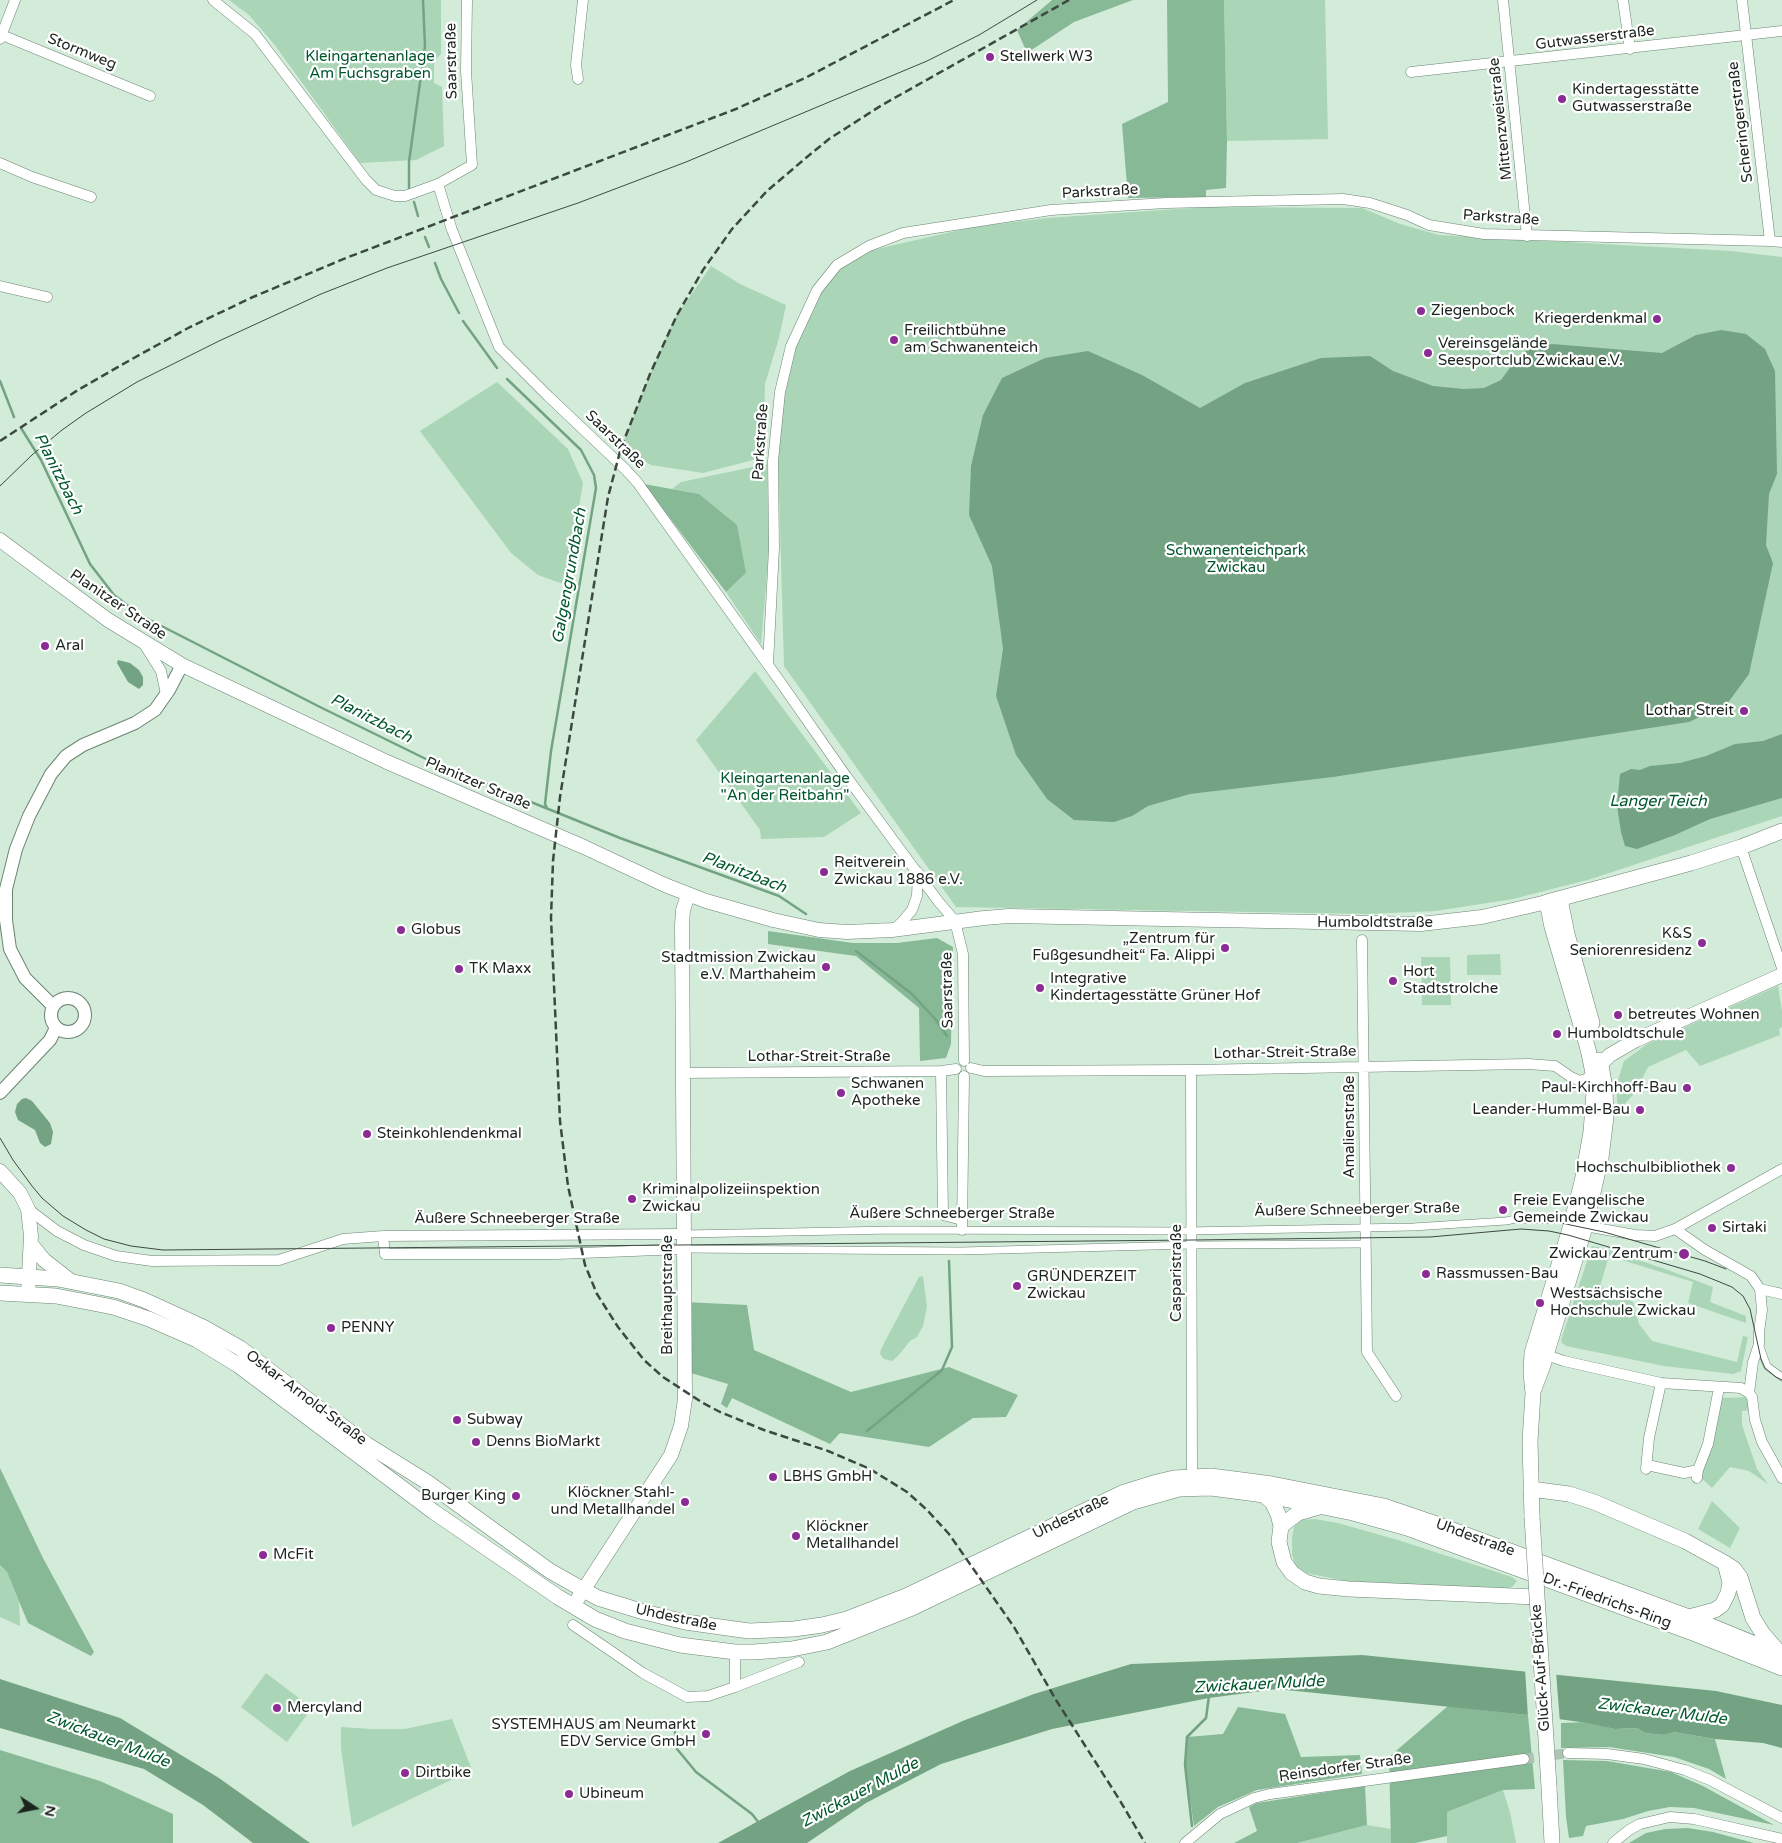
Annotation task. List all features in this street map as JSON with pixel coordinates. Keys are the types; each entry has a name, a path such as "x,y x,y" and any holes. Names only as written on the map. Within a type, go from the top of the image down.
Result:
{"main road":[{"name":"Planitzer Straße","path":"0,540 71,594 144,643 182,665 387,762 584,846 688,895 746,914 800,926 847,932 892,930 955,921"},
{"name":"Humboldtstraße","path":"955,921 1009,916 1421,924 1461,920 1521,909 1635,879 1740,847 1782,831"},
{"name":"Breithauptstraße","path":"573,1606 582,1589 670,1455 681,1426 684,1399 682,925 683,910 688,895"},
{"path":"1532,1392 1546,1355 1585,1226 1595,1188 1604,1140 1605,1099 1567,934 1553,901"},
{"path":"1782,975 1620,1048 1597,1068 1587,1160 1569,1232 1537,1337 1531,1364 1530,1441 1531,1489 1569,1494 1594,1502 1685,1541 1725,1562 1734,1569 1740,1577 1753,1618 1782,1659"},
{"name":"Äußere Schneeberger Straße","path":"0,1171 20,1193 28,1210 31,1236 28,1294"},
{"path":"31,1244 44,1260 71,1281"},
{"name":"Oskar-Arnold-Straße","path":"0,1276 30,1276 71,1281 119,1291 144,1300 203,1327 240,1348 269,1368 366,1444 428,1482 550,1571 582,1589"},
{"name":"Oskar-Arnold-Straße","path":"0,1293 65,1298 113,1307 156,1322 197,1340 238,1365 434,1512 540,1586 573,1606"},
{"name":"Uhdestraße","path":"582,1589 598,1598 644,1612 716,1628 748,1631 794,1629 822,1625 847,1619 906,1596 1122,1493 1157,1482 1192,1476 1232,1478 1272,1484 1384,1506 1434,1522 1568,1572"},
{"name":"Uhdestraße","path":"573,1606 595,1619 645,1637 680,1645 735,1652 754,1652 828,1642 912,1608 1133,1502 1179,1489 1201,1488 1264,1495 1379,1520 1432,1537"},
{"name":"Glück-Auf-Brücke","path":"1531,1489 1536,1597 1554,1840"},
{"path":"1264,1495 1272,1502 1278,1514 1281,1526 1279,1542 1284,1562 1292,1573 1304,1582 1320,1586 1382,1591 1536,1597"},
{"path":"1281,1526 1298,1513 1322,1507"},
{"name":"Dr.-Friedrichs-Ring","path":"1432,1537 1693,1633 1782,1659"},
{"path":"1689,1617 1716,1610 1726,1599 1730,1583 1725,1562"},
{"name":"Dr.-Friedrichs-Ring","path":"1568,1572 1689,1617 1782,1659"}],"street":[{"path":"1,37 16,0"},
{"path":"213,0 255,34 355,168 376,190 395,196 405,196 438,184"},
{"name":"Saarstraße","path":"467,0 466,71 472,165 438,184 452,230 499,347 626,469 637,482 846,776 938,901 955,921 964,954 962,1225"},
{"path":"578,79 576,65 583,0"},
{"name":"Mittenzweistraße","path":"1503,0 1527,236"},
{"path":"1622,0 1630,49"},
{"name":"Scheringerstraße","path":"1742,0 1770,241"},
{"name":"Gutwasserstraße","path":"1412,72 1782,31"},
{"name":"Stormweg","path":"1,37 150,96"},
{"path":"0,163 32,177 91,197"},
{"name":"Parkstraße","path":"768,664 774,548 772,461 780,392 791,346 817,290 837,265 869,246 903,233 1051,210 1166,203 1343,199 1370,203 1429,225 1484,234 1782,242"},
{"path":"0,286 47,297"},
{"path":"144,643 162,671 166,694"},
{"path":"53,1006 26,978 10,950 6,920 6,889 16,849 29,816 51,774 66,756 84,744 135,723 155,710 182,665"},
{"path":"1740,847 1782,968"},
{"path":"892,930 912,910 917,896 918,872"},
{"name":"Amalienstraße","path":"1362,940 1367,1352 1396,1396"},
{"path":"72,998 83,1006 84,1019 77,1030 63,1032 56,1028 50,1014 58,1000 72,998"},
{"path":"0,1093 50,1040 56,1028"},
{"name":"Lothar-Streit-Straße","path":"682,1073 941,1071 964,1068 984,1070 1191,1070 1549,1064 1555,1066 1571,1078 1580,1081 1586,1079 1597,1068"},
{"name":"Casparistraße","path":"1191,1070 1192,1476"},
{"path":"941,1071 943,1215 962,1225"},
{"path":"1585,1226 1635,1235 1655,1236 1675,1229 1781,1170"},
{"name":"Äußere Schneeberger Straße","path":"28,1210 57,1231 84,1245 116,1256 152,1261 278,1260 343,1239 383,1236 684,1234 962,1225 1192,1230 1413,1228 1506,1221 1521,1218"},
{"path":"1675,1229 1705,1250 1751,1276 1760,1289 1762,1310 1759,1344 1753,1362 1749,1393"},
{"path":"383,1236 385,1254 556,1254 684,1249 962,1251 1192,1245 1365,1244"},
{"path":"1760,1289 1782,1294"},
{"path":"1537,1337 1546,1355 1564,1361 1660,1383 1741,1388 1752,1397 1755,1420 1762,1442 1782,1478"},
{"path":"1759,1344 1767,1366 1782,1377"},
{"path":"1660,1383 1649,1438 1646,1467 1697,1474 1708,1444 1719,1388"},
{"path":"573,1625 643,1673 687,1697 708,1696 799,1662"},
{"path":"735,1652 735,1687"},
{"path":"1568,1754 1608,1754 1644,1759 1685,1770 1710,1780 1782,1818"},
{"name":"Reinsdorfer Straße","path":"1185,1843 1220,1814 1254,1798 1288,1791 1524,1758"},
{"path":"1613,1843 1640,1824 1670,1817 1694,1819 1782,1839"}],"green space":[{"name":"Kleingartenanlage Am Fuchsgraben","path":"229,0 441,0 441,54 434,61 434,83 442,87 444,146 416,160 360,163 274,44 249,15"},
{"path":"1224,0 1325,0 1328,139 1227,141"},
{"name":"Schwanenteichpark Zwickau","path":"1206,207 1362,208 1400,224 1439,235 1731,251 1782,257 1782,816 1591,879 1513,899 1436,911 1368,914 956,907 784,666 778,455 781,396 791,352 814,301 830,280 846,264 868,251 973,227 1047,218"},
{"path":"711,266 740,284 786,305 779,338 765,384 763,454 757,459 703,473 651,465 621,448 650,374 675,318"},
{"path":"497,382 568,449 583,483 566,585 538,575 511,553 420,431"},
{"path":"767,464 769,550 761,644 726,592 746,573 698,494 672,489 681,482"},
{"name":"Kleingartenanlage \"An der Reitbahn\"","path":"755,671 861,813 824,837 761,839 760,830 696,740"},
{"path":"1500,954 1501,975 1467,975 1467,955"},
{"path":"1421,957 1450,957 1451,1005 1422,1005"},
{"path":"1778,986 1782,1011 1780,1035 1700,1066 1686,1050 1648,1067 1636,1091 1618,1112 1616,1086 1624,1061 1647,1044"},
{"path":"1592,1246 1668,1270 1713,1287 1710,1302 1746,1316 1746,1323 1688,1303 1693,1282 1609,1256 1600,1286 1633,1302 1639,1324 1652,1341 1737,1362 1743,1336 1748,1337 1741,1371 1733,1374 1664,1366 1566,1346 1562,1343 1561,1340"},
{"path":"923,1276 927,1306 923,1326 917,1337 910,1341 898,1356 892,1361 884,1359 880,1354 881,1349 919,1277"},
{"path":"1751,1397 1751,1410 1742,1411 1742,1425 1757,1469 1768,1484 1749,1471 1730,1467 1712,1488 1700,1477 1717,1398"},
{"path":"1712,1501 1740,1528 1730,1548 1698,1529"},
{"path":"1315,1519 1338,1523 1398,1540 1512,1577 1517,1581 1506,1590 1490,1590 1346,1581 1305,1573 1296,1567 1292,1555 1294,1527 1300,1520"},
{"path":"0,1565 7,1572 19,1601 20,1626 0,1617"},
{"name":"Mercyland","path":"266,1673 312,1708 287,1742 241,1707"},
{"name":"Dirtbike","path":"452,1719 472,1770 352,1827 341,1748 341,1727 405,1729"},
{"path":"1503,1790 1510,1812 1516,1843 1447,1843 1447,1812"},
{"path":"1367,1825 1391,1829 1391,1843 1297,1843"}],"shaded area":[{"path":"1052,0 1133,0 1074,22 1027,53 1017,30"},
{"path":"1167,0 1224,0 1226,188 1206,190 1206,197 1128,198 1122,124 1168,102"},
{"path":"644,484 699,494 737,525 746,573 726,592"},
{"path":"768,931 853,943 897,943 937,938 953,947 951,1044 946,1058 920,1061 919,1008 856,956 768,944"},
{"path":"684,1302 747,1305 754,1350 851,1392 949,1367 1018,1395 1006,1417 973,1418 929,1447 840,1433 830,1444 732,1398 727,1408 721,1404 728,1384 684,1371"},
{"path":"0,1468 43,1558 94,1652 91,1656 28,1623 7,1572 0,1565"},
{"path":"1448,1706 1528,1715 1535,1789 1503,1790 1447,1812 1447,1836 1415,1843 1391,1843 1389,1757"},
{"path":"1238,1707 1285,1714 1301,1757 1360,1755 1362,1774 1257,1790 1218,1807 1194,1826 1185,1765 1187,1737 1223,1734"},
{"path":"1588,1722 1615,1729 1637,1728 1645,1733 1664,1735 1674,1732 1715,1739 1726,1779 1709,1769 1674,1757 1609,1747 1561,1748 1561,1723"},
{"path":"0,1750 100,1781 173,1814 173,1843 0,1843"},
{"path":"1563,1760 1607,1761 1671,1772 1703,1786 1774,1825 1694,1808 1670,1807 1586,1826 1583,1836 1569,1838"},
{"path":"1365,1786 1367,1825 1297,1843 1234,1843 1257,1831 1249,1807 1257,1803"},
{"path":"1688,1828 1713,1832 1754,1843 1629,1843 1646,1833 1665,1829"}],"water":[{"path":"1721,330 1746,334 1765,349 1775,371 1777,474 1769,494 1766,545 1773,563 1749,674 1727,704 1689,722 1333,777 1190,794 1148,806 1132,816 1114,822 1074,820 1047,799 1016,755 996,696 1003,649 992,566 969,515 971,466 983,415 1002,378 1045,358 1088,351 1142,375 1200,408 1245,383 1321,358 1370,356 1393,371 1433,386 1464,389 1484,388 1501,380 1517,358 1529,349 1552,344 1662,353 1696,335"},
{"path":"118,660 130,663 139,670 143,677 143,685 139,689 128,682 117,663"},
{"name":"Langer Teich","path":"1782,734 1782,798 1710,819 1637,849 1625,846 1617,806 1620,774 1631,769 1640,770 1650,766 1680,763 1706,756 1735,744 1763,741"},
{"path":"26,1098 32,1101 50,1123 53,1132 51,1144 45,1147 40,1143 35,1130 18,1120 15,1112 17,1104"},
{"name":"Zwickauer Mulde","path":"1362,1655 1716,1691 1782,1705 1782,1748 1763,1743 1715,1739 1674,1732 1664,1735 1645,1733 1637,1728 1615,1729 1588,1723 1528,1715 1277,1689 1209,1698 1052,1729 941,1764 866,1803 807,1843 718,1843 850,1771 965,1720 1034,1694 1131,1664"},
{"name":"Zwickauer Mulde","path":"0,1679 120,1718 219,1778 310,1843 253,1843 203,1805 144,1769 0,1728"}],"pier":[{"path":"1525,1669 1556,1672 1560,1723 1528,1717"}],"waterway":[{"name":"Galgengrundbach","path":"409,188 409,162 425,46 423,0"},
{"name":"Galgengrundbach","path":"414,202 418,216"},
{"name":"Galgengrundbach","path":"425,237 429,247"},
{"name":"Galgengrundbach","path":"435,263 441,279 459,313"},
{"name":"Galgengrundbach","path":"463,321 497,368"},
{"name":"Galgengrundbach","path":"507,379 581,450 594,475 596,488 551,751 545,804 547,808"},
{"name":"Planitzbach","path":"0,381 14,417"},
{"name":"Planitzbach","path":"21,428 41,460 90,564 114,595 140,615 432,762 620,838 779,896 806,914"},
{"name":"Planitzbach","path":"856,951 912,994 936,1020 947,1036"},
{"name":"Planitzbach","path":"867,1431 942,1370 952,1347 949,1261"},
{"name":"Zwickauer Mulde","path":"1192,1826 1185,1765 1187,1737 1206,1718 1209,1696"},
{"name":"Planitzbach","path":"675,1732 677,1749 696,1772 752,1814 759,1823"}],"tunnel":[{"path":"1524,1759 1568,1753"}],"tram line":[{"path":"0,486 32,455 86,413 137,382 219,341 321,294 387,268 578,203 686,162 927,61 979,35 1037,0"},
{"path":"0,1138 32,1186 42,1198 63,1216 104,1239 131,1246 163,1250 1430,1237 1521,1229 1549,1231 1700,1274 1732,1287 1743,1296 1750,1309 1761,1359 1765,1368 1782,1380"},
{"path":"1525,1223 1561,1223 1604,1232 1705,1261 1726,1269"}],"railway":[{"path":"0,441 78,390 132,359 190,327 253,297 346,258 736,109 807,77 954,0"},
{"path":"1069,0 882,105 829,139 767,191 732,229 703,270 677,315 650,374 621,448 608,497 560,797 553,861 551,918 560,1121 568,1186 585,1265 597,1294 618,1327 644,1360 663,1377 703,1403 764,1430 828,1451 870,1469 907,1492 927,1510 949,1534 1014,1627 1056,1700 1145,1843"}],"place":[{"name":"Stellwerk W3","path":"990,57"},
{"name":"Kindertagesstätte Gutwasserstraße","path":"1562,99"},
{"name":"Ziegenbock","path":"1421,311"},
{"name":"Kriegerdenkmal","path":"1657,319"},
{"name":"Freilichtbühne am Schwanenteich","path":"894,340"},
{"name":"Vereinsgelände Seesportclub Zwickau e.V.","path":"1428,353"},
{"name":"Aral","path":"45,646"},
{"name":"Lothar Streit","path":"1744,711"},
{"name":"Reitverein Zwickau 1886 e.V.","path":"824,872"},
{"name":"Globus","path":"401,930"},
{"name":"K&S Seniorenresidenz","path":"1702,943"},
{"name":"„Zentrum für Fußgesundheit“ Fa. Alippi","path":"1225,948"},
{"name":"Stadtmission Zwickau e.V. Marthaheim","path":"826,967"},
{"name":"TK Maxx","path":"459,969"},
{"name":"Hort Stadtstrolche","path":"1393,981"},
{"name":"Integrative Kindertagesstätte Grüner Hof","path":"1040,988"},
{"name":"betreutes Wohnen","path":"1618,1015"},
{"name":"Humboldtschule","path":"1557,1034"},
{"name":"Paul-Kirchhoff-Bau","path":"1687,1088"},
{"name":"Schwanen Apotheke","path":"841,1093"},
{"name":"Leander-Hummel-Bau","path":"1640,1110"},
{"name":"Steinkohlendenkmal","path":"367,1134"},
{"name":"Hochschulbibliothek","path":"1731,1168"},
{"name":"Kriminalpolizeiinspektion Zwickau","path":"632,1199"},
{"name":"Freie Evangelische Gemeinde Zwickau","path":"1503,1210"},
{"name":"Sirtaki","path":"1712,1228"},
{"name":"Zwickau Zentrum","path":"1684,1254"},
{"name":"Rassmussen-Bau","path":"1426,1274"},
{"name":"GRÜNDERZEIT Zwickau","path":"1017,1286"},
{"name":"Westsächsische Hochschule Zwickau","path":"1540,1303"},
{"name":"PENNY","path":"331,1328"},
{"name":"Subway","path":"457,1420"},
{"name":"Denns BioMarkt","path":"476,1442"},
{"name":"LBHS GmbH","path":"773,1477"},
{"name":"Burger King","path":"516,1496"},
{"name":"Klöckner Stahl- und Metallhandel","path":"685,1502"},
{"name":"Klöckner Metallhandel","path":"796,1536"},
{"name":"McFit","path":"263,1555"},
{"name":"Mercyland","path":"277,1708"},
{"name":"SYSTEMHAUS am Neumarkt EDV Service GmbH","path":"706,1734"},
{"name":"Dirtbike","path":"405,1773"},
{"name":"Ubineum","path":"569,1794"}]}
